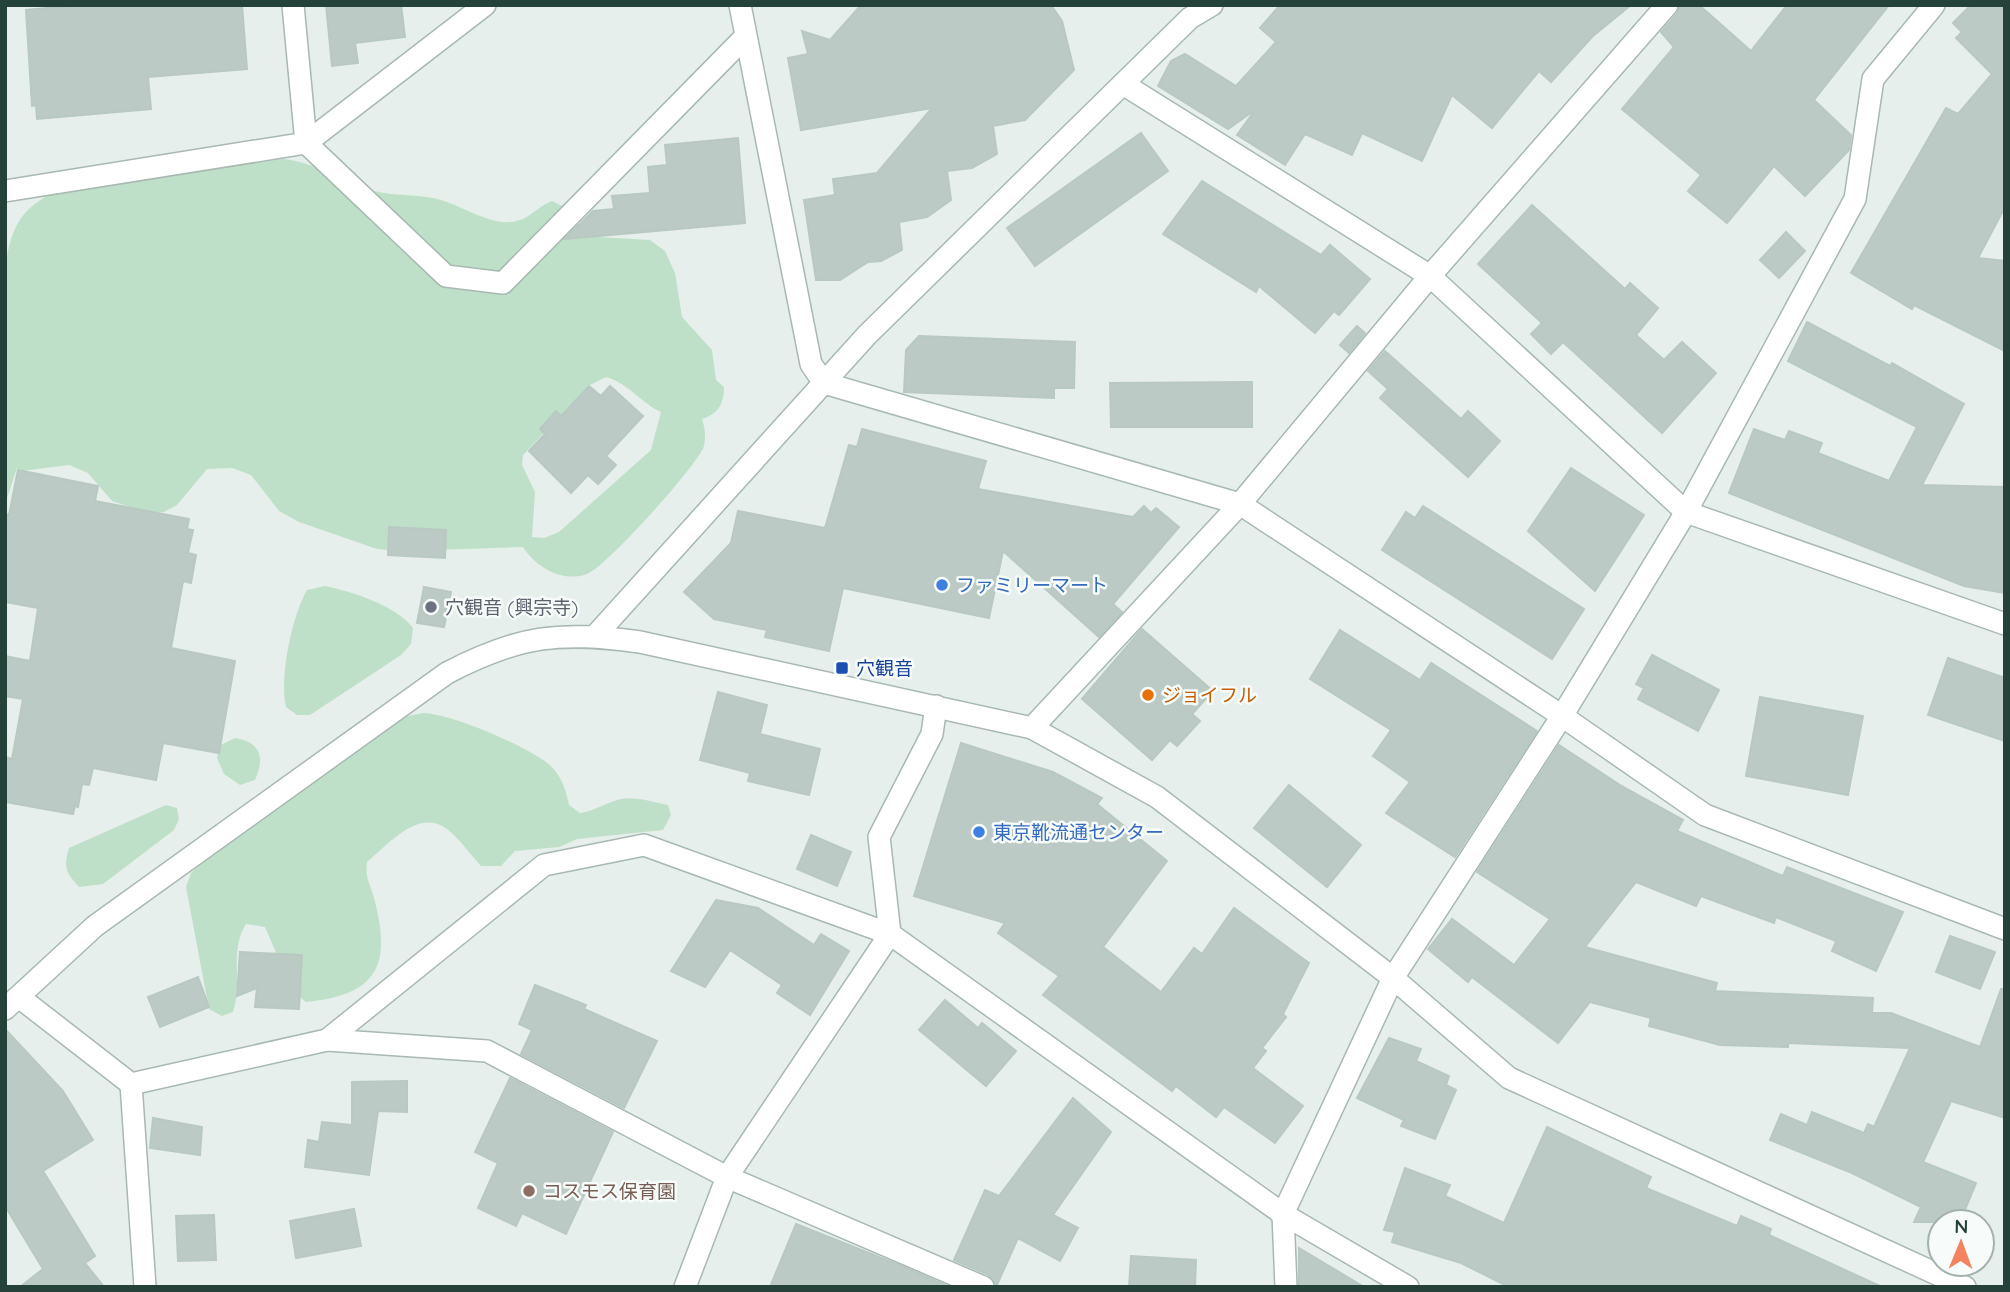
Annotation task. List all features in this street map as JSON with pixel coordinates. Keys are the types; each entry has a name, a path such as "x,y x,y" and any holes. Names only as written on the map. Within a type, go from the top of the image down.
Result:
{"street":[{"path":"293,5 306,144 446,276 503,283 745,37"},
{"path":"5,191 306,144 485,5"},
{"path":"740,5 811,364 824,383 1240,505 1562,716 1705,815 2005,929"},
{"path":"595,636 867,335 1190,18 1212,5"},
{"path":"1032,728 1240,505 1430,276 1667,5"},
{"path":"1286,1287 1283,1213 1393,978 1562,716 1686,512 1855,199 1873,79 1934,5"},
{"path":"1123,84 1430,276 1686,512 2005,624"},
{"path":"983,1287 727,1177 487,1051 327,1040 131,1084 12,1003 95,926 447,673 501,648 548,636 595,636 640,642 1032,728 1157,797 1393,978 1508,1079 1965,1287"},
{"path":"685,1287 727,1177 890,934 879,836 932,734 936,706"},
{"path":"327,1040 544,864 645,845 890,934 1283,1213 1408,1287"},
{"path":"131,1084 145,1287"}],"green space":[{"path":"283,159 318,168 374,191 435,199 502,222 522,219 552,201 564,207 580,226 599,237 650,240 665,251 675,273 682,317 712,350 716,380 724,387 723,398 716,411 702,419 704,446 686,473 612,554 587,574 578,576 559,575 542,567 523,547 402,551 377,549 299,522 279,511 251,475 232,468 207,469 177,505 164,512 148,513 112,501 88,473 69,465 21,471 17,468 5,504 5,268 10,241 20,220 35,204 58,191","holes":["606,377 661,412 651,450 559,532 544,538 532,537 535,492 522,465 523,455 588,386"]},
{"path":"325,586 360,596 396,613 413,628 411,644 401,655 310,715 297,715 286,707 284,694 288,647 296,615 307,590"},
{"path":"423,713 468,724 504,739 546,762 559,776 569,805 580,813 629,798 668,805 671,815 663,830 577,839 559,847 515,851 501,866 481,866 447,829 436,824 415,825 394,838 367,862 367,877 379,921 381,942 374,973 364,984 350,992 306,1002 293,992 265,927 246,924 238,945 237,990 233,1012 222,1016 209,1009 186,887 191,873 203,861 403,717"},
{"path":"235,738 255,747 260,758 255,780 240,785 224,774 217,758 221,745"},
{"path":"166,805 177,808 179,819 174,830 103,884 79,887 66,865 69,848"}],"building":[{"path":"80,5 242,5 247,69 148,77 151,109 37,119 36,105 32,106 26,10"},
{"path":"326,5 401,5 405,37 355,43 358,63 332,66"},
{"path":"861,5 1051,5 1062,21 1074,70 1025,120 993,126 997,154 972,168 947,171 951,200 927,217 899,222 902,250 881,261 868,262 840,280 816,280 804,200 835,195 833,179 877,173 932,108 801,130 788,58 808,54 802,31 830,40"},
{"path":"1280,5 1631,5 1593,36 1551,82 1539,71 1492,128 1452,95 1422,161 1362,133 1352,155 1305,134 1285,165 1237,135 1255,110 1228,129 1158,86 1171,61 1185,54 1236,86 1276,42 1260,28"},
{"path":"1680,5 1699,5 1751,51 1787,5 1889,5 1814,100 1851,135 1849,150 1805,196 1774,166 1727,223 1688,191 1701,175 1622,109 1674,47 1661,32 1677,14"},
{"path":"1971,5 2005,5 2005,207 1978,258 2005,261 2005,351 1914,305 1912,309 1851,273 1946,108 1958,114 1992,74 1956,38 1962,32 1953,23"},
{"path":"1141,133 1168,171 1035,266 1007,228"},
{"path":"738,138 745,223 565,239 593,211 614,209 612,196 650,193 648,167 667,165 665,145"},
{"path":"1202,181 1321,255 1330,245 1370,279 1339,315 1334,311 1315,333 1259,286 1256,292 1163,234"},
{"path":"1532,205 1625,289 1630,283 1658,308 1636,335 1664,360 1682,342 1716,373 1662,433 1563,342 1551,354 1531,334 1542,323 1478,264"},
{"path":"1786,232 1805,251 1779,278 1760,260"},
{"path":"1807,322 1890,366 1892,363 1964,404 1922,485 2005,487 2005,593 1964,586 1729,493 1754,429 1785,440 1789,431 1822,443 1818,453 1889,481 1917,427 1788,361"},
{"path":"1357,326 1365,333 1349,353 1340,345"},
{"path":"919,336 1075,342 1074,388 1054,388 1054,398 904,392 906,350"},
{"path":"1385,351 1461,419 1468,411 1500,441 1468,477 1380,398 1388,389 1368,371"},
{"path":"1252,382 1252,427 1111,427 1110,383"},
{"path":"589,386 601,396 610,386 643,416 606,456 616,465 598,484 588,475 571,493 529,451 545,434 540,429 556,411 561,416"},
{"path":"862,429 986,461 978,489 1133,517 1144,506 1151,513 1156,508 1179,527 1113,604 1122,612 1099,637 1003,551 989,618 843,588 829,651 765,637 767,630 714,619 684,592 731,543 738,511 825,528 849,445 857,447"},
{"path":"1571,468 1644,515 1595,591 1528,531"},
{"path":"18,470 98,486 95,501 189,519 187,529 193,530 188,553 196,555 191,583 183,581 171,648 235,661 219,753 163,743 156,780 93,768 89,785 82,784 78,807 75,806 73,814 5,802 5,757 12,759 23,699 5,696 5,656 30,661 38,608 5,602 5,514 9,515"},
{"path":"1423,506 1584,609 1552,659 1382,550 1406,512 1415,518"},
{"path":"389,527 446,530 445,558 388,555"},
{"path":"424,587 451,592 444,627 417,623"},
{"name":"ジョイフル","path":"1142,629 1213,691 1192,714 1200,721 1177,746 1170,740 1152,760 1082,699"},
{"path":"1340,630 1420,680 1431,663 1537,731 1455,857 1386,813 1410,782 1373,756 1391,730 1310,679"},
{"path":"1652,655 1719,690 1698,731 1638,699 1644,688 1636,684"},
{"path":"1948,658 2005,678 2005,741 1928,715"},
{"path":"718,692 767,705 760,734 820,749 809,795 748,781 750,773 700,760"},
{"path":"1760,697 1863,716 1848,795 1746,776"},
{"path":"961,743 1053,772 1102,798 1097,804 1167,861 1103,947 1161,992 1194,948 1202,954 1234,908 1309,963 1283,1014 1286,1017 1262,1048 1266,1051 1253,1068 1303,1106 1275,1143 1224,1107 1216,1117 1176,1086 1172,1091 1043,995 1059,976 998,933 1005,923 914,896"},
{"path":"1559,745 1620,785 1683,820 1677,831 1783,876 1787,867 1903,912 1876,971 1832,951 1836,941 1776,917 1774,923 1701,896 1696,906 1636,882 1585,947 1717,983 1715,991 1873,998 1872,1013 1891,1013 1980,1047 2001,989 2005,989 2005,1118 1951,1101 1923,1162 1976,1183 1966,1208 1926,1208 1926,1222 1914,1222 1921,1207 1852,1173 1770,1140 1781,1114 1807,1125 1812,1112 1864,1133 1868,1124 1874,1127 1910,1048 1788,1043 1788,1047 1720,1045 1649,1026 1651,1018 1590,1002 1558,1043 1472,977 1468,982 1428,949 1452,919 1514,965 1550,919 1477,872"},
{"path":"1289,785 1361,845 1327,887 1254,828"},
{"path":"811,835 851,852 837,886 797,869"},
{"path":"716,900 758,908 814,945 821,934 849,951 810,1015 777,993 782,985 730,950 705,987 671,971"},
{"path":"1950,936 1995,952 1980,989 1936,972"},
{"path":"240,952 302,955 299,1009 255,1007 257,988 237,996"},
{"path":"198,977 209,1007 160,1027 148,997"},
{"path":"535,985 586,1005 584,1009 657,1041 624,1108 521,1054 532,1030 519,1024"},
{"path":"945,1000 978,1028 982,1023 1016,1051 986,1086 919,1030"},
{"path":"5,1029 63,1091 93,1140 43,1171 95,1256 85,1263 104,1287 20,1287 43,1269 5,1206"},
{"path":"1389,1038 1421,1049 1416,1061 1449,1076 1446,1085 1456,1090 1435,1139 1401,1126 1404,1120 1357,1098"},
{"path":"510,1078 613,1132 566,1234 522,1213 516,1226 478,1208 498,1163 475,1152"},
{"path":"407,1081 407,1112 378,1111 369,1175 305,1167 308,1140 319,1142 322,1122 352,1125 352,1082"},
{"path":"1073,1098 1111,1132 1053,1215 1078,1228 1060,1261 1018,1238 996,1287 989,1275 954,1260 985,1190 999,1196"},
{"path":"153,1118 202,1127 200,1155 150,1148"},
{"path":"1547,1127 1651,1177 1646,1188 1737,1226 1741,1216 1771,1229 1769,1235 1882,1287 1509,1287 1461,1263 1392,1242 1395,1232 1384,1230 1405,1168 1450,1185 1445,1196 1504,1223"},
{"path":"354,1209 361,1246 296,1258 290,1221"},
{"path":"214,1215 216,1260 178,1261 176,1216"},
{"path":"796,1224 904,1267 949,1287 770,1287"},
{"path":"1299,1248 1364,1287 1299,1287"},
{"path":"1131,1256 1196,1260 1195,1287 1129,1287"}],"place":[{"name":"ファミリーマート","path":"942,585"},
{"name":"穴観音 (興宗寺)","path":"431,607"},
{"name":"穴観音","path":"842,668"},
{"name":"ジョイフル","path":"1148,695"},
{"name":"東京靴流通センター","path":"979,832"},
{"name":"コスモス保育園","path":"529,1191"}]}
